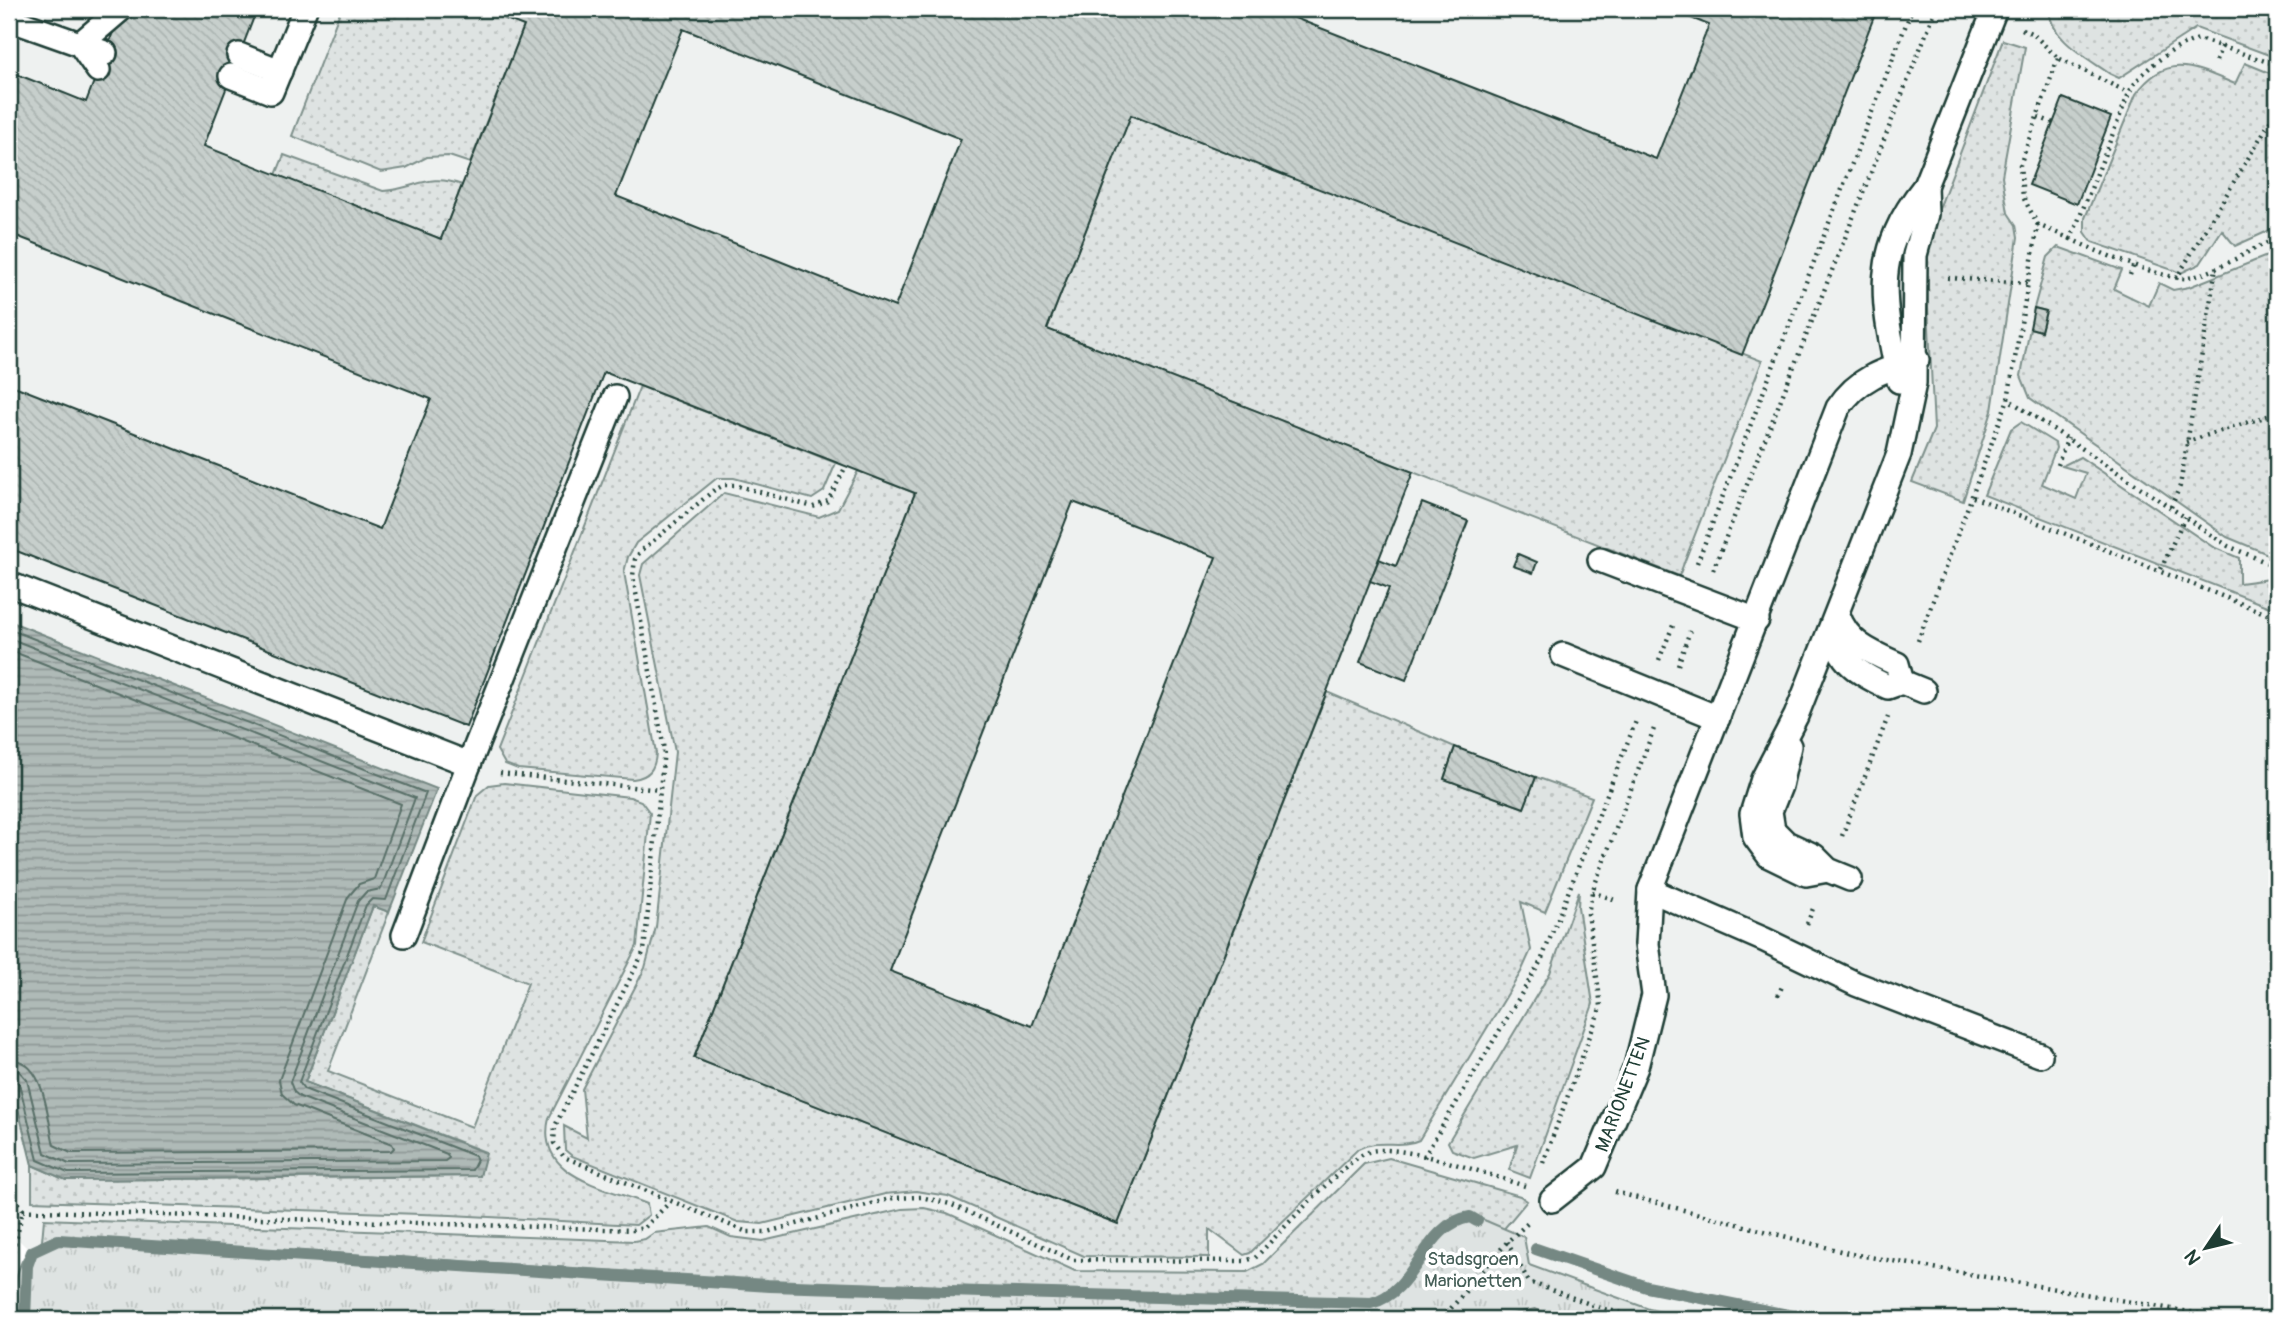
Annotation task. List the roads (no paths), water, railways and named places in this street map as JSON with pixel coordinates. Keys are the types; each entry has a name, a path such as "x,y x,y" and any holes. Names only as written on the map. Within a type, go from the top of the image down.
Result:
{"lane":[{"path":"80,44 94,9"},
{"path":"235,66 271,92 305,9"},
{"path":"1906,363 1888,332 1883,273 1908,207 1925,186 1993,12"},
{"path":"9,19 80,44 101,61"},
{"path":"80,44 118,19"},
{"path":"1850,878 1828,870 1814,856 1779,838 1769,821 1796,716 1899,454 1905,426 1906,363 1915,255 1926,214 1925,186"},
{"name":"MARIONETTEN","path":"1543,1194 1594,1167 1636,1067 1654,995 1647,944 1650,890 1838,408 1862,381 1906,363"},
{"path":"404,935 615,397"},
{"path":"1600,560 1757,620"},
{"path":"9,584 469,764"},
{"path":"1837,612 1851,638 1869,652 1897,664 1902,682 1924,691"},
{"path":"1563,656 1718,718"},
{"path":"1650,890 1765,940 1856,984 2040,1055"}],"water":[{"path":"9,621 437,789 389,912 373,906 305,1082 486,1153 480,1176 66,1180 32,1165 9,1072"},
{"path":"1535,1309 1560,1319 1504,1319 1508,1315"}],"waterway":[{"path":"25,1319 27,1266 32,1252 58,1240 770,1286 1371,1303 1387,1296 1399,1286 1441,1232 1454,1222 1470,1217 1477,1221"},
{"path":"1536,1249 1647,1287 1808,1319"}],"park label":[{"name":"Stadsgroen Marionetten","path":"1473,1269"}]}
